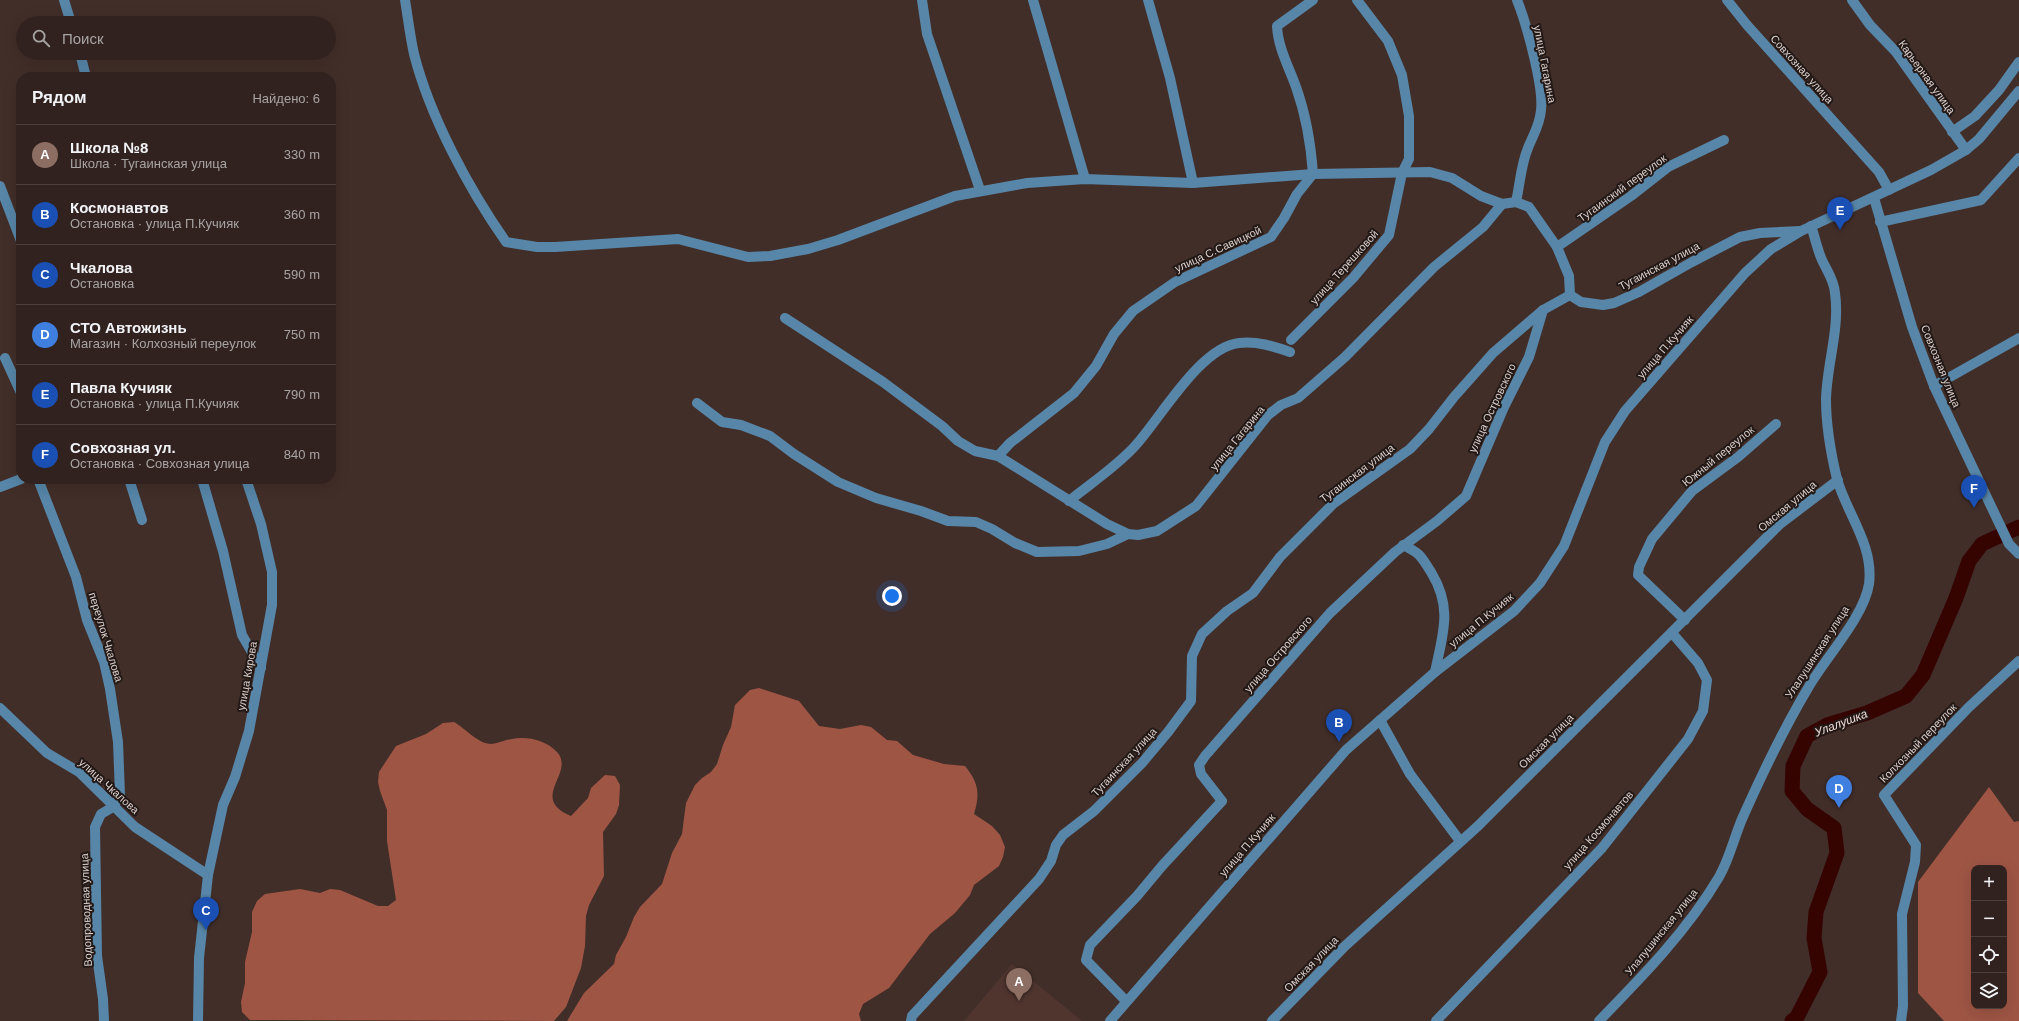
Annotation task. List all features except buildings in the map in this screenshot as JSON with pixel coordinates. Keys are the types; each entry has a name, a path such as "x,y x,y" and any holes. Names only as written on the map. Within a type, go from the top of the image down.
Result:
{"street":[{"path":"64,0 69,16"},
{"path":"405,0 414,54 430,103 456,159 491,222 506,242 555,248 678,239 748,257 770,256 808,249 838,240 918,208 955,196 980,190 1027,183 1085,180 1193,183 1312,174 1430,172 1452,178 1482,196 1502,204 1516,202 1530,207 1557,247 1569,276 1570,295"},
{"path":"922,0 927,34 980,190"},
{"path":"1033,0 1085,180"},
{"path":"1148,0 1170,78 1193,183"},
{"path":"1312,174 1312,154 1305,116 1277,39 1277,26 1313,0"},
{"name":"улица Терешковой","path":"1291,340 1353,278 1389,235 1402,173 1409,159 1409,116 1402,75 1388,41 1357,0"},
{"name":"улица Гагарина","path":"1516,0 1524,16 1538,80 1542,109 1538,128 1528,149 1516,202"},
{"name":"Совхозная улица","path":"1727,0 1747,26 1879,172 1889,190"},
{"name":"Карьерная улица","path":"1852,0 1870,25 1896,52 1966,150"},
{"path":"82,60 85,72"},
{"path":"1952,132 1975,116 1999,90 2019,62"},
{"name":"улица П.Кучияк","path":"1110,1021 1346,750 1435,672 1514,611 1540,583 1564,546 1605,442 1625,411 1745,273 1771,249 1801,231 1874,198 1931,170 1966,150 1979,140 2019,92"},
{"name":"Тугаинский переулок","path":"1557,247 1631,196 1668,167 1724,140"},
{"path":"1880,222 1981,200 2019,158"},
{"name":"улица С.Савицкой","path":"998,456 1010,443 1074,393 1096,366 1114,334 1133,312 1175,282 1271,237 1284,218 1297,194 1312,174"},
{"path":"0,186 16,228"},
{"name":"Совхозная улица","path":"1874,198 1912,327 1934,386 2009,544 2019,554"},
{"name":"улица Гагарина","path":"998,456 1107,524 1128,534 1138,535 1157,531 1196,506 1268,415 1281,405 1298,398 1345,357 1434,267 1482,227 1502,204"},
{"name":"Улалушинская улица","path":"1599,1021 1645,975 1690,919 1720,876 1741,822 1776,743 1809,686 1858,611 1868,586 1870,566 1865,545 1838,480 1828,427 1826,398 1836,325 1835,291 1832,280 1821,258 1811,226"},
{"name":"Тугаинская улица","path":"911,1021 912,1016 1039,879 1051,861 1056,845 1063,835 1094,811 1142,763 1168,732 1191,701 1192,656 1202,634 1227,611 1253,593 1280,557 1333,504 1410,448 1429,429 1454,397 1493,353 1543,310 1570,295 1581,302 1603,305 1614,303 1639,292 1740,237 1760,233 1801,231"},
{"name":"улица Островского","path":"1126,1001 1086,960 1090,945 1137,896 1162,866 1222,801 1202,774 1199,765 1330,613 1403,544 1437,521 1466,496 1504,407 1529,357 1543,310"},
{"path":"785,318 883,382 942,426 958,441 975,451 998,456"},
{"path":"1934,386 2019,338"},
{"path":"1069,501 1135,446 1176,392 1215,352 1238,342 1267,344 1290,352"},
{"path":"5,358 16,382"},
{"path":"697,403 722,422 741,425 770,436 794,454 838,482 876,498 921,511 948,521 976,522 992,529 1015,543 1037,552 1079,551 1107,544 1128,534"},
{"name":"Южный переулок","path":"1685,620 1638,575 1639,567 1652,539 1692,491 1738,457 1776,424"},
{"name":"Омская улица","path":"1272,1021 1345,946 1478,826 1780,524 1838,480"},
{"path":"0,487 16,481"},
{"name":"переулок Чкалова","path":"40,484 76,577 87,620 105,668 118,742 120,795 114,807"},
{"path":"131,484 142,520"},
{"path":"203,484 222,551 242,635 261,668"},
{"name":"улица Кирова","path":"198,1021 199,958 208,874 223,805 235,777 249,731 272,605 272,572 261,524 248,484"},
{"path":"1403,544 1420,553 1437,583 1445,606 1443,631 1435,672"},
{"name":"улица Космонавтов","path":"1436,1021 1602,848 1688,739 1703,711 1707,680 1698,663 1672,633"},
{"name":"Колхозный переулок","path":"1901,1021 1902,914 1915,862 1916,845 1884,795 1969,706 2019,661"},
{"name":"улица Чкалова","path":"0,708 47,753 79,772 135,827 208,874"},
{"path":"1380,720 1410,774 1460,841"},
{"name":"Водопроводная улица","path":"104,1021 98,956 95,827 102,814 114,807"}],"shaded area":[{"path":"759,688 799,701 819,726 840,729 861,725 871,727 887,740 897,741 913,755 944,764 965,766 976,783 977,800 974,814 992,826 1000,835 1005,847 999,866 974,885 970,895 955,913 930,934 889,988 863,1004 859,1014 861,1021 567,1021 584,993 614,964 616,955 640,907 662,884 672,853 682,834 686,803 695,785 711,772 717,764 731,727 735,705 750,690"},
{"path":"454,722 476,739 486,743 493,744 524,738 542,742 553,748 561,760 561,768 553,793 553,801 559,809 571,816 588,798 591,788 605,775 615,776 620,785 619,805 616,814 603,832 604,876 589,905 586,916 585,946 581,968 566,1007 554,1021 250,1020 242,1012 241,1002 245,983 245,962 252,932 252,912 257,901 265,894 300,889 320,893 330,889 340,890 378,906 388,906 396,900 387,841 387,810 378,782 379,772 396,746 426,734 443,723"},
{"path":"1989,787 2014,822 2019,821 2019,1021 1944,1021 1918,993 1918,882"},
{"path":"1012,964 1033,981 1082,1021 964,1021"}],"waterway":[{"name":"Улалушка","path":"1792,1021 1797,1017 1820,972 1814,938 1816,912 1837,853 1834,828 1807,809 1792,791 1793,766 1807,736 1827,725 1867,713 1906,696 1923,675 1956,598 1969,561 1982,544 2019,527"}],"place":[{"name":"Павла Кучияк","path":"1840,230"},
{"name":"Совхозная ул.","path":"1974,508"},
{"name":"Космонавтов","path":"1339,742"},
{"name":"СТО Автожизнь","path":"1839,808"},
{"name":"Чкалова","path":"206,930"},
{"name":"Школа №8","path":"1019,1001"}]}
